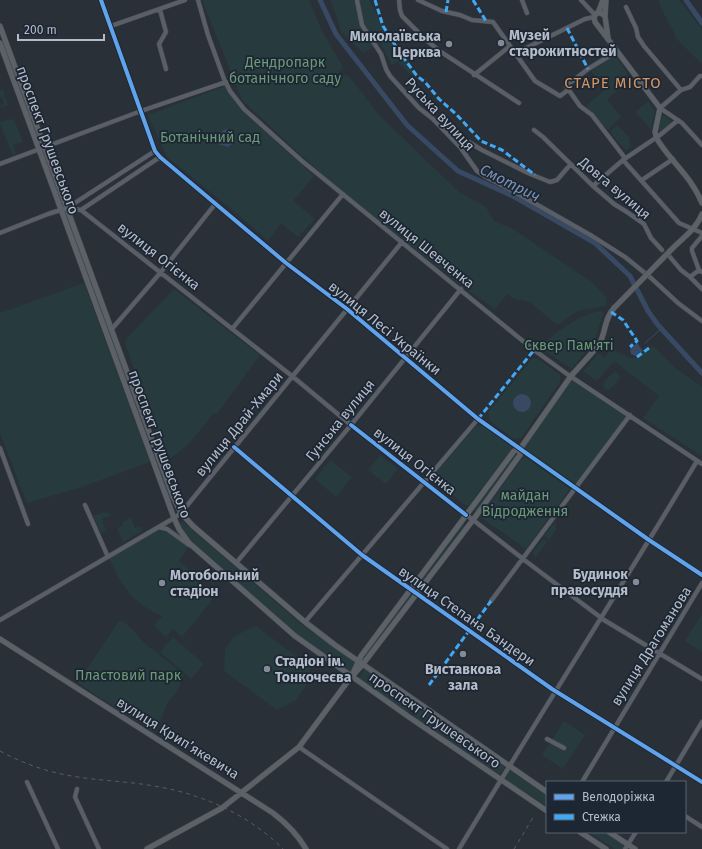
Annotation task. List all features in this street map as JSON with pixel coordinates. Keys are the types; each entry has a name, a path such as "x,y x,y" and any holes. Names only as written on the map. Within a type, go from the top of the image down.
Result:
{"main road":[{"path":"603,0 596,15 595,22 616,52 660,108 655,132 659,141 698,192 702,203"},
{"path":"606,0 605,18 608,41"},
{"path":"596,15 603,14 605,18"},
{"path":"597,24 603,24 605,18"},
{"name":"проспект Грушевського","path":"0,26 174,518 183,536 200,553 295,636 500,780 546,810"},
{"name":"проспект Грушевського","path":"0,43 42,148"},
{"name":"проспект Грушевського","path":"64,210 111,330 173,497 181,513 193,526 236,564 305,622 546,791"},
{"path":"147,849 222,808 299,747 351,676 363,664 473,520 520,455 520,449 571,376 599,345 608,316 614,308 694,228 700,221 702,214"},
{"path":"351,676 358,660 514,451 520,449"},
{"name":"вулиця Крипʼякевича","path":"0,639 283,820 302,842 306,849"},
{"path":"582,833 606,849"},
{"path":"610,833 627,847 635,849"}],"street":[{"name":"вулиця Лесі Українки","path":"101,0 155,151 160,157 286,262 347,309 478,419 649,540 702,575"},
{"path":"111,26 185,0"},
{"name":"вулиця Шевченка","path":"198,0 208,34 226,82 237,101 254,118 302,161 534,350 702,464"},
{"name":"Руська вулиця","path":"357,0 362,25 381,54 390,76 419,108 433,119 460,147 480,174 592,236 625,258 651,278 678,303 702,321"},
{"path":"399,0 402,16 438,50 519,103"},
{"path":"418,0 442,11 460,15 472,20 493,22 535,81 560,96 568,90"},
{"path":"522,0 527,13"},
{"path":"516,53 596,15 581,0"},
{"path":"626,7 641,42 681,90"},
{"path":"160,10 166,32 159,44 166,69"},
{"path":"474,74 510,46"},
{"path":"616,52 588,69 566,86 580,106 592,115 624,159 679,222 694,228 702,235 692,248 701,271 690,277"},
{"path":"702,76 700,76 690,87 681,90 660,108 682,124 702,145"},
{"path":"0,164 226,82"},
{"path":"593,186 624,159 676,121"},
{"name":"Довга вулиця","path":"534,130 570,165 614,204 644,224 651,238 662,250"},
{"path":"460,147 463,142 467,142 528,173 550,182 557,180 570,165"},
{"path":"64,210 155,151"},
{"path":"0,233 48,214 64,210 81,210 160,157"},
{"path":"642,180 673,159"},
{"path":"232,329 343,194"},
{"path":"111,330 161,272 216,203"},
{"name":"вулиця Огієнка","path":"81,210 292,376 351,425 523,559 600,617 702,680"},
{"name":"вулиця Драй-Хмари","path":"0,620 181,513 402,242"},
{"path":"670,257 681,270 702,289"},
{"name":"Гунська вулиця","path":"236,564 461,289"},
{"path":"491,601 630,415"},
{"path":"305,622 478,419"},
{"name":"вулиця Степана Бандери","path":"234,447 362,555 554,691 702,782"},
{"path":"0,448 2,459 28,524"},
{"path":"459,849 554,691 697,461"},
{"path":"85,505 108,557"},
{"path":"159,527 167,529 200,553"},
{"name":"вулиця Драгоманова","path":"583,781 613,728 702,584"},
{"path":"667,781 702,722"},
{"path":"546,739 564,748"},
{"path":"299,747 447,849"},
{"path":"27,782 58,849"},
{"path":"77,789 75,798 99,849"},
{"path":"686,817 702,827"},
{"path":"627,847 635,833"}],"green space":[{"name":"Дендропарк ботанічного саду","path":"202,0 309,0 322,31 343,67 339,73 349,76 379,115 459,192 486,207 494,221 513,229 592,282 607,298 606,306 578,311 557,325 530,302 514,299 507,294 495,309 462,286 343,192 242,100"},
{"path":"330,0 369,0 418,79 411,75 397,61 392,65 380,43 364,53 351,42 341,32"},
{"path":"659,0 679,0 702,29 702,64 677,39 660,6"},
{"path":"615,55 628,74 618,83 622,87 607,99 621,117 608,130 586,106 606,89 591,71"},
{"name":"Ботанічний сад","path":"225,86 246,114 314,176 293,201 315,219 298,237 281,223 268,241 240,216 167,157 148,115"},
{"path":"0,90 3,90 8,105 0,107 4,104 2,97 0,97"},
{"path":"648,101 655,111 651,130 635,112"},
{"path":"664,115 673,122 661,133 658,131 662,116"},
{"path":"14,119 23,142 13,145 16,154 13,155 0,124 0,122"},
{"path":"617,125 629,137 631,147 626,151 610,132"},
{"path":"84,283 150,462 82,487 27,503 0,433 0,313"},
{"path":"174,289 260,355 217,414 214,413 186,446 166,460 125,343 127,338"},
{"name":"Сквер Пам'яті","path":"604,311 595,340 572,369 539,347 575,320"},
{"path":"653,346 674,367 702,387 702,456 643,418 659,396 614,361 597,381 583,371 599,353 604,358 612,349 625,356 633,358 641,355"},
{"path":"537,358 560,375 560,382 521,438 514,439 489,420 489,411 532,359"},
{"path":"615,372 618,373 620,377 618,381 608,390 604,388 603,385 605,381"},
{"path":"571,376 630,415 575,488 520,449"},
{"path":"483,425 513,447 469,505 465,505 436,482 433,476 476,426"},
{"path":"515,453 518,455 477,512 472,509"},
{"path":"380,455 398,469 386,484 368,470"},
{"name":"майдан Відродження","path":"524,456 570,489 526,549 480,517"},
{"path":"330,460 352,477 336,497 315,479"},
{"path":"104,512 109,513 111,516 102,519 106,531 101,533 93,516"},
{"path":"131,518 135,528 140,526 142,531 123,542 117,528 123,525 122,522"},
{"path":"182,521 301,624 355,661 354,668 351,671 347,671 296,633 195,545 184,533 179,524"},
{"path":"556,521 556,530 549,540 544,536"},
{"path":"463,523 466,526 418,587 416,586"},
{"name":"Мотобольний стадіон","path":"161,528 167,530 188,547 179,561 195,575 212,600 182,637 173,629 166,637 154,626 162,616 143,606 136,600 118,577 109,558"},
{"path":"543,539 547,542 536,557 532,554"},
{"path":"410,594 412,596 367,656 365,654"},
{"path":"702,614 702,652 685,641"},
{"name":"Пластовий парк","path":"123,621 137,634 141,640 184,675 178,690 167,704 155,733 78,683 118,622"},
{"name":"Стадіон ім. Тонкочеєва","path":"256,626 310,667 306,686 296,700 277,710 224,671 225,649 234,636"},
{"path":"173,637 204,664 191,679 160,652"},
{"path":"364,670 367,670 414,703 408,713 360,680 359,677"},
{"path":"420,708 505,767 499,776 413,717"},
{"path":"564,721 585,735 563,769 542,755"},
{"path":"509,770 546,794 546,805 504,779"},
{"path":"590,833 606,833 624,845 622,849 615,849"}],"water":[{"path":"226,129 233,131 235,136 235,142 228,147 218,144 216,140 219,133"},
{"path":"637,343 643,351 636,356 631,354 630,349"},
{"path":"518,394 526,394 531,399 529,410 526,412 518,412 513,407 513,399"}],"waterway":[{"name":"Смотрич","path":"320,0 336,34 407,125 458,171 513,196 595,243 630,276 648,311 658,325 702,373"},
{"name":"Смотрич","path":"686,0 702,23"},
{"path":"645,343 661,329"}],"railway":[{"path":"0,751 26,763 53,772 82,778 154,786 189,794 207,800 223,807 255,826 283,849"},
{"path":"514,849 534,816"}],"marked path":[{"path":"375,0 383,26 417,76 425,82 439,99 456,114 481,141 502,150 535,175"},
{"path":"446,12 448,0"},
{"path":"473,0 486,21"},
{"path":"567,28 588,69"},
{"path":"611,312 623,320 637,341 630,347"},
{"path":"637,357 649,348"},
{"path":"478,419 534,350"},
{"path":"429,685 491,601"}],"cycle path":[{"path":"101,0 155,151 160,157 286,263 347,309 478,419 649,540 702,575"},
{"path":"351,425 466,515"},
{"path":"234,447 362,555 552,689 702,782"}],"place":[{"name":"Музей старожитностей","path":"501,43"},
{"name":"Миколаївська Церква","path":"449,44"},
{"name":"Будинок правосуддя","path":"636,582"},
{"name":"Мотобольний стадіон","path":"162,583"},
{"name":"Виставкова зала","path":"463,654"},
{"name":"Стадіон ім. Тонкочеєва","path":"267,669"}],"district":[{"name":"СТАРЕ МІСТО","path":"613,83"}]}
